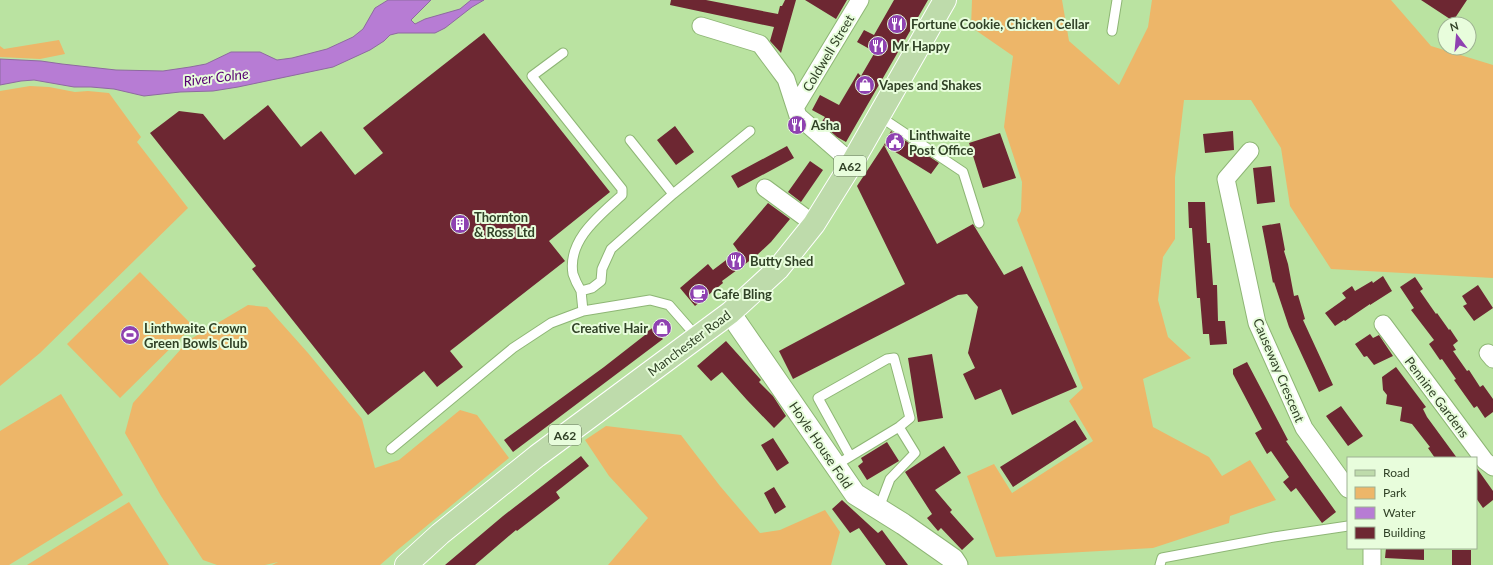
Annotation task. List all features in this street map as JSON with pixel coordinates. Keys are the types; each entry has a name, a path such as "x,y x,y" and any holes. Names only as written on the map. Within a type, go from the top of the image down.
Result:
{"main road":[{"name":"Manchester Road","path":"406,565 440,534 537,456 730,313 778,270 814,224 852,163 945,0"}],"street":[{"name":"Coldwell Street","path":"796,106 860,0"},
{"path":"701,26 760,44 786,79 798,116 852,163"},
{"name":"Causeway Crescent","path":"1250,151 1226,179 1257,323 1304,428 1347,488"},
{"path":"765,188 814,224"},
{"name":"Hoyle House Fold","path":"730,313 843,460 855,494 903,524 953,559 957,565"},
{"name":"Pennine Gardens","path":"1383,324 1485,461 1493,467"},
{"path":"1372,549 1372,565"}],"lane":[{"path":"1112,31 1117,0"},
{"path":"563,53 532,76 622,189 622,195 590,225 578,243 573,261 574,275 581,292 583,310"},
{"path":"879,116 963,172 979,223"},
{"path":"581,292 592,288 601,281 602,269 611,249 673,194 750,131"},
{"path":"630,140 673,194"},
{"path":"392,449 514,348 551,323 583,310 650,300 669,305 697,337"},
{"path":"891,358 894,358 910,413 910,418 899,427 843,460 818,398 891,358"},
{"path":"879,508 890,479 916,453 899,427"},
{"path":"1160,565 1162,558 1274,537 1347,526"}],"green space":[{"path":"972,0 1062,0 1069,41 1119,85 1148,27 1152,0 1391,0 1431,46 1437,48 1437,56 1464,56 1493,65 1493,278 1331,269 1290,206 1281,148 1251,100 1184,100 1175,177 1175,239 1163,257 1158,300 1168,337 1191,358 1143,379 1153,427 1209,457 1222,476 1250,460 1276,500 1230,516 1229,523 1153,548 996,557 967,476 994,464 1012,493 1093,441 1069,401 1083,388 1017,220 1021,211 1022,182 1004,127 1013,56 971,27"},
{"path":"59,40 65,54 40,59 0,57 0,46 4,49"},
{"path":"30,86 49,87 75,92 88,91 109,93 141,137 137,142 188,208 40,353 0,386 0,91"},
{"name":"Linthwaite Crown Green Bowls Club","path":"140,272 193,326 120,398 67,344"},
{"path":"248,305 267,307 308,353 362,419 375,468 399,460 460,410 477,415 509,458 380,565 272,565 278,562 265,565 217,565 203,560 161,496 125,433 133,403 189,340"},
{"path":"61,394 123,495 9,565 0,565 0,431"},
{"path":"606,426 681,435 720,486 760,533 780,530 825,510 840,532 831,565 608,565 648,518 609,476 585,440"},
{"path":"129,502 169,565 27,565"}],"water":[{"name":"River Colne","path":"388,0 431,0 411,20 415,24 425,19 460,9 471,0 484,0 472,7 445,28 435,33 398,33 390,35 370,50 333,67 238,87 213,91 180,92 144,96 114,89 74,87 34,80 0,85 0,59 41,61 116,70 163,71 206,64 231,52 260,52 277,60 292,58 327,49 353,37 363,29 375,8"}],"building":[{"path":"671,0 706,0 778,14 780,6 782,6 785,0 796,0 781,53 770,41 774,27 670,5"},
{"path":"805,0 847,0 836,19"},
{"path":"894,0 928,0 846,142 837,137 821,123 825,117 812,110 820,95 839,105 858,73 861,76 875,52 857,42 864,30 874,35"},
{"path":"1421,0 1467,0 1456,16 1445,16"},
{"name":"Thornton & Ross Ltd","path":"484,33 610,192 549,241 565,261 450,351 463,367 437,387 424,371 368,415 252,269 256,266 150,133 179,111 203,114 224,140 268,105 301,147 321,131 355,175 383,153 363,128"},
{"path":"675,126 694,152 676,165 657,140"},
{"path":"891,131 939,163 931,174 884,145"},
{"path":"1233,131 1234,150 1205,153 1203,134"},
{"path":"1000,133 1016,178 983,188 969,143"},
{"path":"884,145 937,244 973,224 1004,275 1022,266 1077,387 1012,415 1001,389 975,400 963,374 975,368 968,353 978,307 967,294 958,295 793,379 779,351 905,284 857,186"},
{"path":"787,146 794,158 738,188 731,176"},
{"path":"810,161 823,170 801,202 788,192"},
{"path":"1271,166 1275,202 1257,204 1253,168"},
{"path":"1188,202 1205,202 1207,243 1210,243 1213,285 1217,285 1218,321 1225,321 1227,344 1210,345 1209,334 1203,334 1200,298 1197,298 1192,228 1189,228"},
{"path":"768,203 790,219 771,242 756,256 722,281 723,283 695,306 680,288 708,264 713,270 738,251 733,244"},
{"path":"1280,223 1284,251 1294,296 1298,295 1305,319 1303,320 1333,385 1319,392 1289,327 1274,282 1273,283 1262,226"},
{"path":"1383,276 1392,291 1335,326 1325,313 1346,298 1342,293 1352,286 1355,291 1372,281 1373,283"},
{"path":"1415,277 1423,289 1420,291 1458,341 1453,345 1456,350 1453,351 1467,371 1469,370 1480,387 1483,385 1493,399 1493,412 1485,418 1477,406 1474,408 1454,380 1456,379 1442,359 1440,360 1429,344 1434,340 1411,310 1414,308 1400,287"},
{"path":"1478,285 1493,308 1474,321 1463,306 1467,304 1462,296"},
{"path":"662,321 670,332 662,338 663,339 513,452 504,440 604,367"},
{"path":"1370,334 1373,338 1379,335 1393,356 1374,365 1367,356 1364,357 1355,344"},
{"path":"726,341 761,380 759,382 773,396 786,416 774,428 722,372 711,381 697,366"},
{"path":"932,354 943,418 918,422 908,358"},
{"path":"1247,362 1288,440 1286,441 1336,512 1322,523 1296,488 1291,492 1283,482 1289,477 1271,451 1267,454 1255,433 1262,429 1233,374 1233,369"},
{"path":"1396,367 1426,407 1423,409 1427,417 1456,457 1434,457 1428,448 1430,447 1412,424 1400,421 1402,407 1386,404 1387,395 1383,390 1382,377"},
{"path":"1341,406 1363,436 1348,446 1326,416"},
{"path":"1075,420 1087,439 1013,487 1000,467"},
{"path":"773,438 789,463 777,471 761,445"},
{"path":"887,442 899,461 867,480 858,466 863,462 861,458"},
{"path":"944,446 961,473 935,490 952,510 950,512 974,539 962,550 941,528 938,531 927,518 932,514 905,472"},
{"path":"581,456 589,466 556,492 560,498 517,531 516,530 475,565 445,565 503,516"},
{"path":"1477,468 1493,491 1493,500 1483,508 1477,499"},
{"path":"774,487 786,507 775,514 764,493"},
{"path":"842,500 878,533 882,530 908,565 886,565 859,528 850,533 832,509"},
{"path":"1386,549 1424,549 1424,560 1385,558"},
{"path":"1452,550 1471,550 1471,565 1452,565"}],"place":[{"name":"Fortune Cookie, Chicken Cellar","path":"897,24"},
{"name":"Mr Happy","path":"878,46"},
{"name":"Vapes and Shakes","path":"865,85"},
{"name":"Asha","path":"797,125"},
{"name":"Linthwaite Post Office","path":"895,142"},
{"name":"Thornton & Ross Ltd","path":"460,224"},
{"name":"Butty Shed","path":"736,261"},
{"name":"Cafe Bling","path":"699,294"},
{"name":"Creative Hair","path":"662,328"},
{"name":"Linthwaite Crown Green Bowls Club","path":"130,335"}]}
